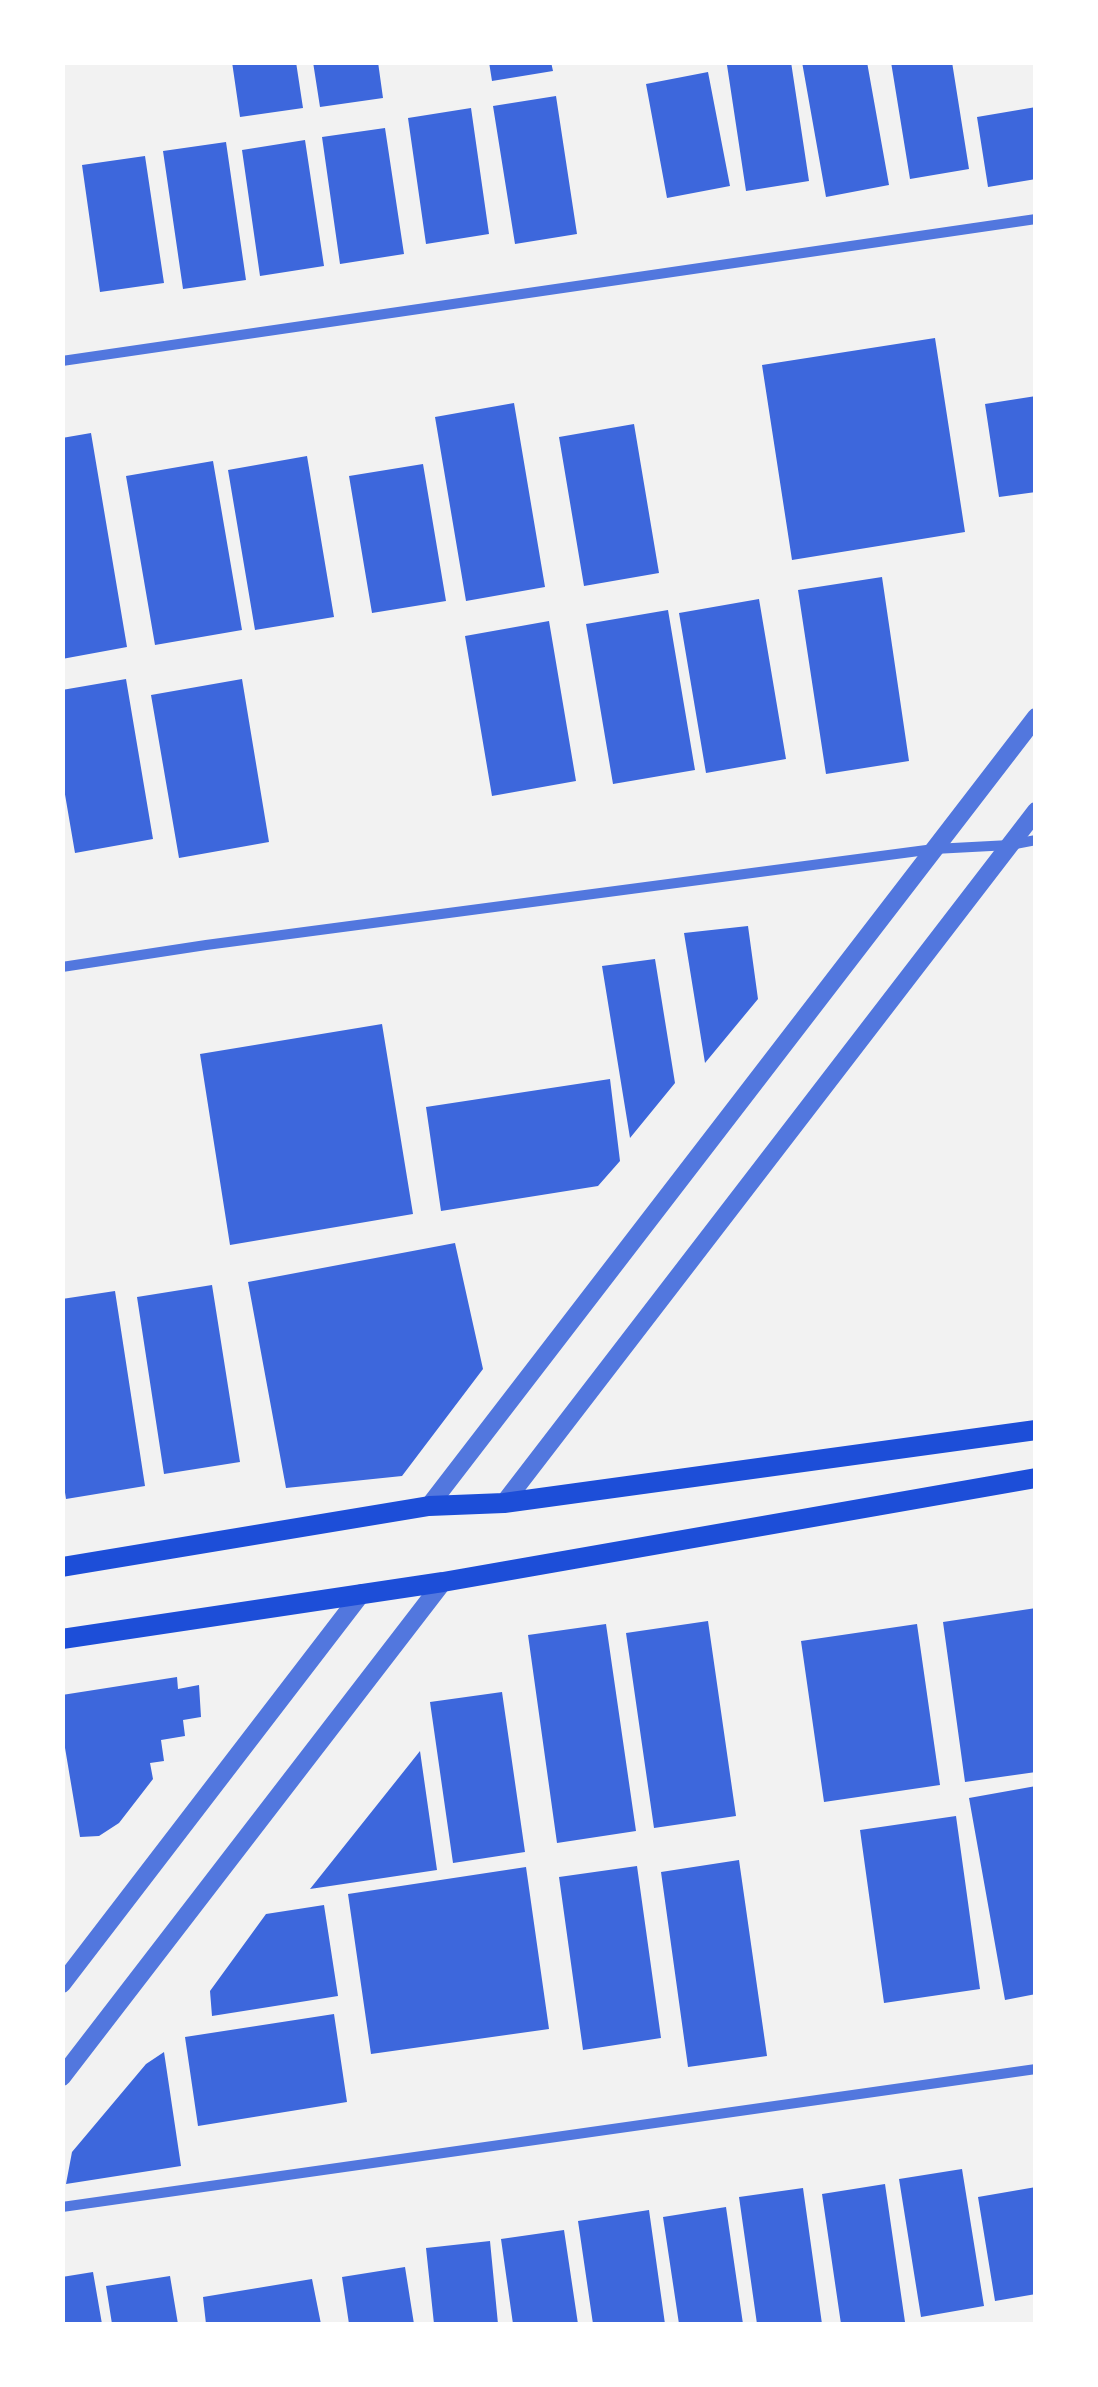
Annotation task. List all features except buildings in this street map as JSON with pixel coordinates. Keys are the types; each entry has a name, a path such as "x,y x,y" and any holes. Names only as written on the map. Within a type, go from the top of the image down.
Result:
{"main road":[{"path":"62,1567 429,1506 504,1503 1036,1430"},
{"path":"62,1639 443,1582 1036,1478"}],"street":[{"path":"62,360 1036,219"},
{"path":"429,1506 1036,716"},
{"path":"504,1503 1036,811"},
{"path":"62,968 225,942 934,848 1036,840"},
{"path":"62,2077 443,1582"},
{"path":"62,1984 362,1593"},
{"path":"62,2207 1036,2069"}]}
